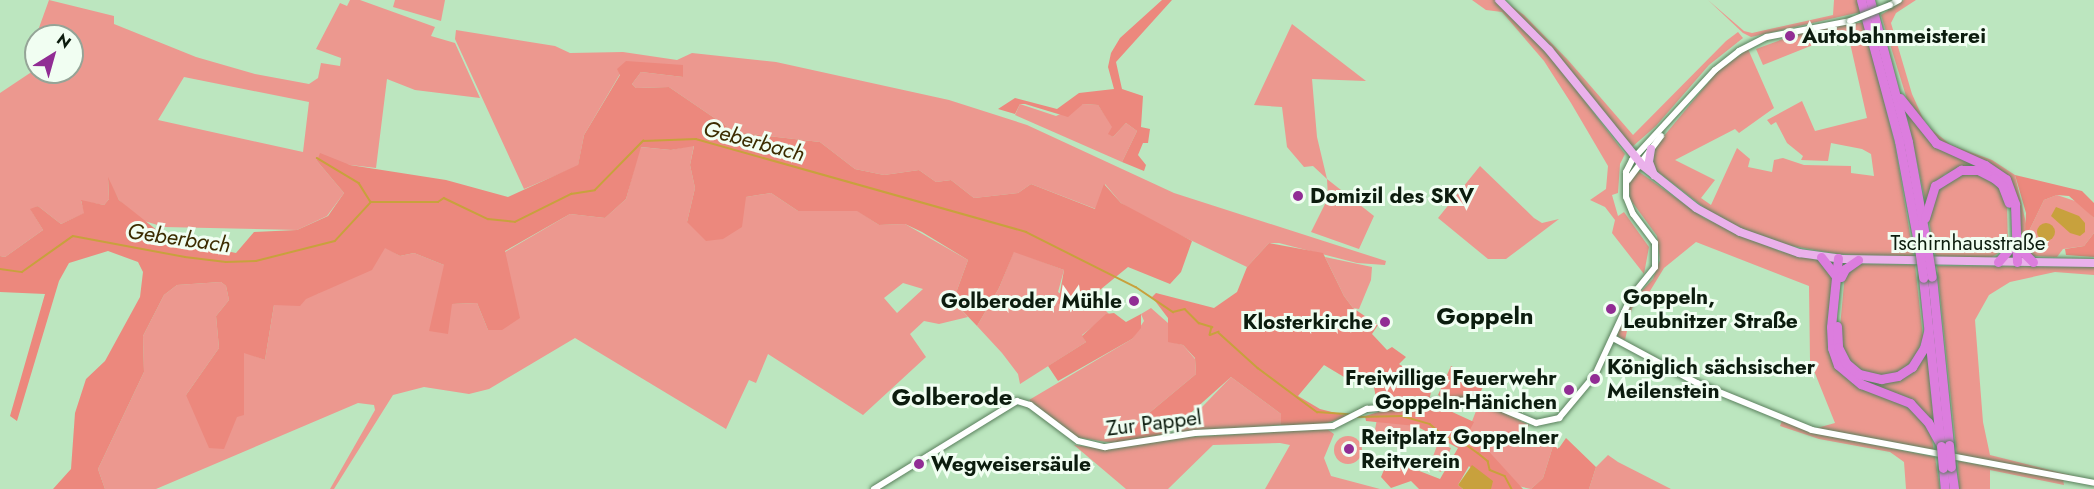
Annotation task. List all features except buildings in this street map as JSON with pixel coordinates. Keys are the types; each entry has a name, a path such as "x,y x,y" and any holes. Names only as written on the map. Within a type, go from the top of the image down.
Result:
{"highway":[{"path":"1861,0 1899,141 1923,248 1944,445"},
{"path":"1870,0 1896,91 1924,224"},
{"path":"1896,91 1922,130 1936,143 1985,165 2006,179 2015,204 2014,246 1998,262"},
{"path":"1923,248 1924,224 1930,195 1944,178 1962,170 1978,170 1994,178 2006,192 2015,262"},
{"path":"2014,246 2033,262"},
{"path":"1821,256 1839,278"},
{"path":"1840,259 1838,347 1846,363 1859,374 1881,380 1905,373 1921,355 1929,328"},
{"path":"1858,260 1845,269 1839,278 1831,338 1838,364 1861,384 1910,403 1928,422 1944,445"},
{"path":"1927,277 1929,328 1947,467 1954,489"},
{"path":"1945,489 1947,467"}],"main road":[{"name":"Tschirnhausstraße","path":"1499,0 1550,50 1637,160 1654,176 1724,225 1781,248 1840,259 2094,263"},
{"path":"1651,150 1649,162 1654,176"}],"street":[{"path":"1899,0 1850,21 1752,43 1725,61 1691,96 1626,172 1625,189 1633,214 1647,229 1657,254 1651,276 1631,297 1613,338 1697,383 1812,430 2094,483"},
{"path":"1637,160 1651,150 1691,96"},
{"name":"Zur Pappel","path":"874,489 996,410 1017,400 1091,446 1195,433 1333,426 1367,409 1478,399 1523,419 1549,422 1562,416 1586,387 1613,338"}],"shaded area":[{"path":"49,0 114,16 114,24 196,57 255,74 309,84 318,78 321,63 340,66 341,58 316,49 340,3 347,6 350,0 360,0 435,27 431,36 455,43 480,98 415,90 387,79 376,168 317,161 344,193 327,216 297,230 164,227 141,220 119,200 108,179 109,199 104,205 81,201 85,213 61,224 38,206 31,210 43,230 5,257 0,256 0,93 24,77 24,84 84,84 84,24 40,24","holes":["184,77 309,102 303,152 158,120"]},
{"path":"395,0 445,0 441,21 393,7"},
{"path":"1162,0 1172,0 1116,62 1122,89 1143,96 1141,127 1150,129 1148,143 1143,143 1138,155 1146,165 1144,171 1122,162 1137,131 1126,123 1113,137 1108,134 1112,127 1098,105 1083,104 1068,117 1025,104 1020,104 1015,114 998,109 1015,98 1057,109 1079,93 1114,89 1108,67 1111,53 1120,38"},
{"path":"1472,0 1495,0 1518,21 1545,49 1625,154 1620,164 1618,193 1612,195 1618,216 1624,212 1649,247 1644,274 1612,233 1615,220 1605,207 1590,200 1606,189 1608,166 1571,103 1544,61 1502,12 1486,10"},
{"path":"1503,0 1524,15 1568,60 1633,135 1726,41 1738,32 1743,38 1709,65 1656,126 1632,147 1545,40"},
{"path":"1708,0 1744,31 1752,33 1833,15 1834,0 1857,0 1861,12 1751,37 1743,33"},
{"path":"1904,0 1916,0 1896,13 1891,23 1912,94 1926,125 1951,145 1992,160 2015,175 2028,233 2044,200 2057,195 2078,202 2094,218 2094,233 2084,246 2063,249 2057,257 2033,256 2020,247 2013,187 1942,144 1910,109 1881,15"},
{"path":"1864,22 1895,145 1914,258 1838,254 1781,244 1741,230 1710,212 1657,171 1653,164 1654,148 1717,72 1748,49 1774,108 1739,133 1735,129 1675,160 1715,180 1701,198 1711,205 1737,148 1750,159 1748,167 1772,172 1774,160 1783,158 1804,165 1851,166 1851,173 1874,176 1871,154 1862,149 1831,143 1828,161 1801,160 1803,156 1787,143 1776,122 1771,125 1767,120 1802,101 1815,131 1867,118 1850,43 1838,37 1828,39 1763,65 1756,49 1802,32"},
{"path":"1292,24 1366,81 1312,79 1317,137 1327,179 1313,166 1304,167 1287,147 1282,107 1254,105"},
{"path":"456,30 555,46 570,53 623,52 677,60 692,53 776,62 949,100 1027,125 1174,193 1386,261 1385,265 1357,263 1279,243 1269,243 1247,267 1142,217 1121,203 1105,184 1096,209 1031,184 1018,193 974,198 951,180 936,182 919,170 884,175 855,169 820,142 735,132 669,87 636,88 632,84 641,72 683,77 683,65 620,74 584,135 578,166 524,189 455,39"},
{"path":"626,61 683,65 683,77 641,72 632,84 636,88 669,87 735,132 820,142 855,169 884,175 919,170 936,182 951,180 974,198 1018,193 1031,184 1095,209 1104,184 1121,203 1192,241 1181,272 1170,284 1128,267 1079,307 1058,304 1064,270 1014,252 999,288 977,326 953,301 968,260 922,232 905,224 879,225 857,211 798,211 771,193 746,197 742,227 723,239 706,241 687,222 695,188 690,165 694,146 671,150 641,147 626,199 605,218 570,214 505,251 520,318 502,330 488,330 477,303 452,304 448,334 429,331 444,265 414,253 400,256 385,248 372,270 306,299 300,306 274,305 265,360 244,353 244,415 237,417 224,449 209,448 186,395 219,348 216,316 229,300 226,286 221,282 177,285 164,295 143,336 144,372 98,469 105,489 53,489 71,469 75,413 86,379 105,361 140,297 143,272 138,262 108,251 69,263 59,281 17,421 10,416 45,294 0,292 0,256 5,257 43,230 30,209 38,206 61,224 84,213 81,200 104,205 109,199 108,177 119,200 168,239 236,253 254,232 297,230 328,216 344,193 317,161 320,153 350,165 446,180 508,197 578,165 584,135 620,75 617,69"},
{"path":"1020,104 1056,116 1083,104 1098,105 1113,127 1109,134 1113,137 1126,123 1137,131 1122,162 1015,115"},
{"path":"1907,114 1941,149 1990,169 2006,183 2013,202 2014,236 2009,194 1995,176 1980,169 1968,167 1945,174 1932,188 1926,204"},
{"path":"694,145 690,165 695,188 687,222 746,197 771,193 798,211 858,211 879,225 905,224 968,260 953,301 968,317 939,324 924,321 910,334 926,357 863,415 768,354 756,383 749,380 726,429 575,338 489,389 469,394 424,387 393,395 334,489 330,489 375,410 374,405 358,403 156,489 105,489 98,469 144,372 143,336 164,295 177,285 221,282 226,286 229,300 216,316 219,348 186,395 237,416 244,414 244,352 265,360 274,305 319,293 385,247 400,256 414,253 444,265 452,304 477,303 488,330 505,252 570,214 605,218 626,199 640,147 671,150","holes":["903,283 923,289 897,313 884,298"]},
{"path":"1480,166 1534,218 1542,223 1559,219 1506,259 1488,259 1438,218"},
{"path":"1638,171 1704,218 1779,251 1821,261 1833,273 1837,365 1921,416 1932,439 1934,452 1817,428 1835,423 1810,361 1809,286 1696,242 1664,268 1650,291 1632,308 1625,340 1617,336 1630,303 1653,279 1660,260 1657,236 1630,199 1629,182"},
{"path":"1970,172 1995,181 2007,203 2008,247 1992,257 1936,258 1929,221 1931,198 1944,180"},
{"path":"2015,175 2082,191 2094,203 2094,218 2069,196 2057,195 2044,200 2028,233 2030,241 2025,241 2026,213"},
{"path":"1327,179 1374,216 1359,249 1311,232 1328,198"},
{"path":"2056,207 2079,216 2085,223 2085,232 2080,236 2070,233 2051,216"},
{"path":"2046,223 2054,228 2055,232 2050,240 2046,241 2038,236 2037,232 2042,224"},
{"path":"2094,233 2094,257 2066,255 2065,249 2084,246"},
{"path":"1269,243 1323,253 1344,296 1353,308 1378,325 1372,334 1387,350 1392,347 1406,357 1399,364 1414,374 1411,384 1431,392 1429,401 1377,404 1374,387 1349,380 1324,365 1298,396 1320,409 1348,416 1321,425 1281,425 1281,414 1231,377 1167,434 1113,443 1196,374 1195,358 1183,345 1168,342 1168,318 1152,297 1156,293 1214,308 1237,292 1247,267"},
{"path":"1014,251 1064,270 1058,292 1079,307 1093,298 1109,314 1082,335 1086,342 1020,384 1018,374 977,326 999,288"},
{"path":"1325,257 1372,267 1371,280 1359,309 1353,308 1344,296"},
{"path":"1859,264 1915,265 1923,337 1915,359 1897,374 1870,376 1849,362 1839,338 1845,273"},
{"path":"1937,266 2094,267 2094,275 2055,272 2010,282 1989,295 1975,320 1983,422 1990,455 2094,481 1957,456"},
{"path":"1151,308 1168,323 1168,341 1183,345 1195,359 1196,374 1113,443 1075,437 1029,400 1132,339 1144,321 1141,314"},
{"path":"1114,313 1126,322 1141,314 1141,328 1132,339 1058,381 1048,366 1086,342 1082,336 1106,314"},
{"path":"1835,346 1865,379 1914,369 1927,353 1934,427 1924,413 1857,379"},
{"path":"1451,366 1484,385 1478,397 1445,399 1438,395"},
{"path":"1231,377 1281,414 1281,425 1177,433"},
{"path":"1480,401 1529,425 1524,433 1553,446 1543,478 1531,489 1518,486 1465,439"},
{"path":"1437,405 1474,422 1465,439 1483,445 1523,489 1491,489 1469,466 1458,485 1463,489 1419,489 1411,481 1391,488 1381,477 1386,465 1409,467 1440,479 1458,448 1416,426 1366,421 1365,416 1385,410"},
{"path":"1377,419 1416,426 1413,442 1374,435"},
{"path":"1782,421 1824,435 1935,457 1940,489 1906,489 1904,462 1890,452 1819,439 1780,426"},
{"path":"1327,429 1334,434 1324,458 1331,476 1380,489 1265,489 1290,445 1280,443 1213,445 1168,489 1126,489 1074,445 1106,449 1171,438"},
{"name":"Reitplatz Goppelner Reitverein","path":"1348,436 1358,440 1362,450 1358,460 1348,464 1338,460 1334,450 1338,440"},
{"path":"1566,438 1596,467 1589,489 1531,489 1543,478 1553,446 1559,448"},
{"name":"Reitplatz Goppelner Reitverein","path":"1438,443 1451,448 1441,472 1429,467"},
{"path":"1608,455 1671,489 1589,489 1596,467"},
{"path":"1958,461 2063,479 2064,485 1990,470 1990,489 1959,489"},
{"path":"1472,465 1493,481 1491,489 1463,489 1458,485"}],"waterway":[{"name":"Geberbach","path":"0,269 22,272 73,236 185,257 226,262 256,261 335,241 371,202 438,202 444,198 488,219 515,222 571,194 595,190 643,141 696,139 1026,232 1136,287 1173,312 1185,309 1199,323 1212,327 1210,335 1218,332 1258,368 1317,412 1349,414"},
{"path":"317,158 359,183 371,202"},
{"name":"Geberbach","path":"1358,417 1402,416 1430,424 1448,439 1454,437 1456,443 1464,443 1478,453 1488,461 1490,470 1505,476 1512,489"}],"place":[{"name":"Autobahnmeisterei","path":"1790,36"},
{"name":"Domizil des SKV","path":"1298,196"},
{"name":"Golberoder Mühle","path":"1134,301"},
{"name":"Goppeln, Leubnitzer Straße","path":"1611,309"},
{"name":"Klosterkirche","path":"1385,322"},
{"name":"Königlich sächsischer Meilenstein","path":"1595,379"},
{"name":"Freiwillige Feuerwehr Goppeln-Hänichen","path":"1569,390"},
{"name":"Reitplatz Goppelner Reitverein","path":"1349,449"},
{"name":"Wegweisersäule","path":"919,464"}],"district":[{"name":"Goppeln","path":"1485,316"},
{"name":"Golberode","path":"952,397"}]}
